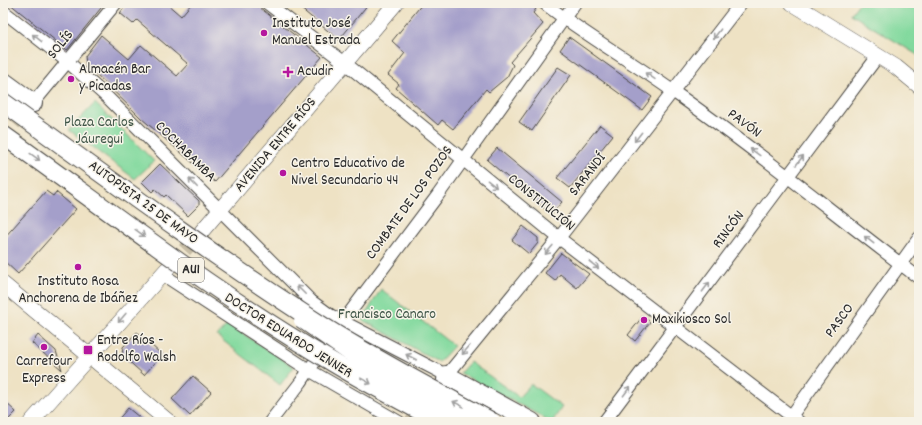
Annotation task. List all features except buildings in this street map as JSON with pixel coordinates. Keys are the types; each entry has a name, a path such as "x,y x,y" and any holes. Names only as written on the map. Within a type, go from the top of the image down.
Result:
{"highway":[{"path":"3,80 32,105"},
{"name":"AUTOPISTA 25 DE MAYO","path":"3,102 212,253 326,328 417,382 492,422"},
{"name":"AUTOPISTA 25 DE MAYO","path":"3,135 193,272 266,321 328,360 440,422"},
{"path":"444,378 532,422"}],"main road":[{"name":"AVENIDA ENTRE RÍOS","path":"202,231 396,3"},
{"path":"792,3 896,67 919,86"},
{"path":"896,67 919,76"},
{"path":"31,422 165,271"},
{"path":"3,284 169,422"}],"street":[{"name":"SOLÍS","path":"32,105 116,3"},
{"name":"CONSTITUCIÓN","path":"267,3 345,63 559,238 792,420"},
{"name":"PAVÓN","path":"544,3 564,19 673,91 788,176 919,278"},
{"name":"COMBATE DE LOS POZOS","path":"270,422 343,321 438,195 576,3"},
{"name":"SARANDÍ","path":"444,378 559,238 741,3"},
{"name":"COCHABAMBA","path":"3,11 68,62 108,98 311,301 330,315 444,378"},
{"name":"RINCÓN","path":"604,422 878,56"},
{"path":"896,67 919,81"},
{"name":"PASCO","path":"792,420 919,238"},
{"path":"212,253 318,335 352,357 462,422"},
{"name":"DOCTOR EDUARDO JENNER","path":"165,271 309,370 399,422"},
{"path":"386,393 456,422"}],"green space":[{"path":"859,3 919,3 919,56 851,14"},
{"name":"Plaza Carlos Jáuregui","path":"95,103 154,161 135,179 69,130"},
{"name":"Francisco Canaro","path":"381,289 454,346 439,362 362,320"},
{"path":"228,324 294,367 280,385 217,336"},
{"path":"470,362 519,397 531,384 562,407 552,422 460,373"}],"tunnel":[{"path":"3,138 26,111"},
{"path":"169,267 201,232"},
{"path":"410,422 424,404"}],"place":[{"name":"Instituto José Manuel Estrada","path":"264,33"},
{"name":"Acudir","path":"288,72"},
{"name":"Almacén Bar y Picadas","path":"71,79"},
{"name":"Centro Educativo de Nivel Secundario 44","path":"283,173"},
{"name":"Instituto Rosa Anchorena de Ibáñez","path":"78,267"},
{"name":"Maxikiosco Sol","path":"644,320"},
{"name":"Carrefour Express","path":"44,347"},
{"name":"Entre Ríos - Rodolfo Walsh","path":"88,350"}]}
